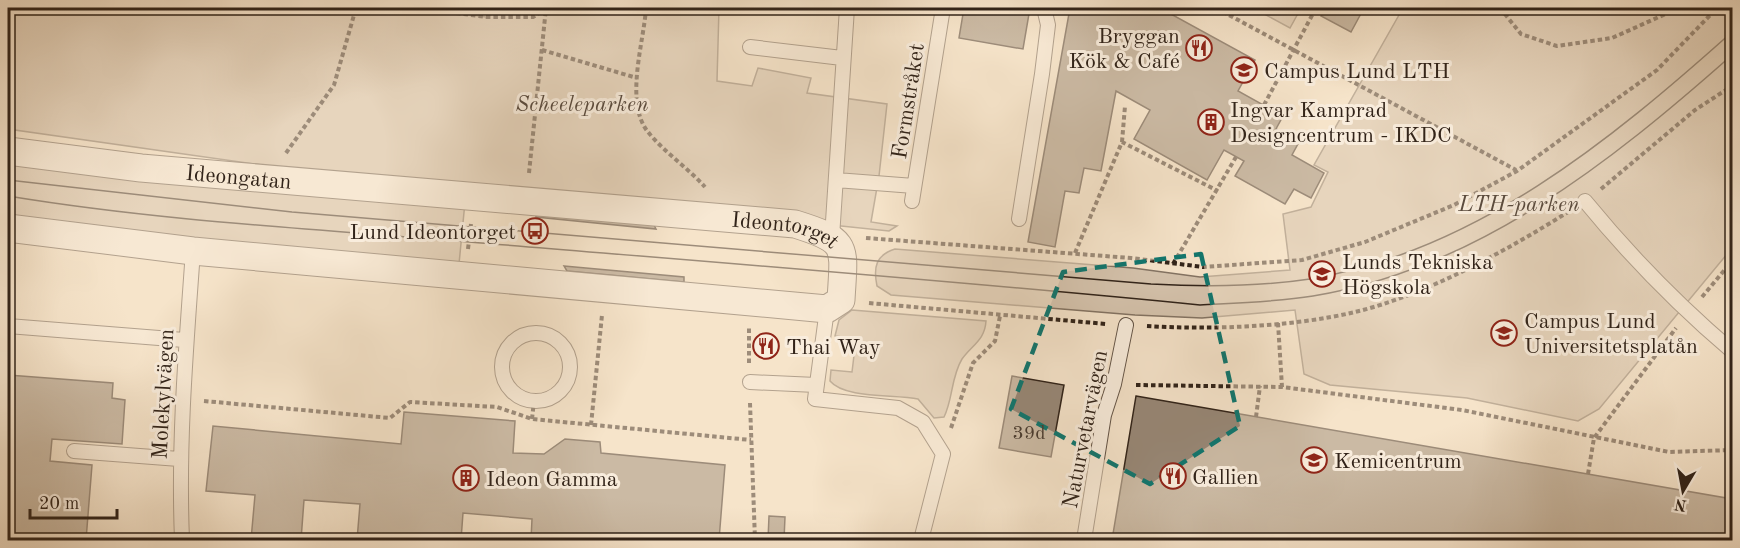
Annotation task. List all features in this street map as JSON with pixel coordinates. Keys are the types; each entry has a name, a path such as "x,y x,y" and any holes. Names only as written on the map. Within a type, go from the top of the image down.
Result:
{"street":[{"name":"Ideongatan","path":"8,151 141,168 473,196"},
{"name":"Ideontorget","path":"473,196 795,224 832,237 844,257 842,300 827,309"},
{"path":"8,228 193,251 467,274 827,309"}],"lane":[{"path":"832,237 847,8"},
{"name":"Formstråket","path":"912,201 943,8"},
{"path":"1019,219 1048,25 1044,8"},
{"path":"750,47 842,58"},
{"path":"836,180 914,186"},
{"path":"1585,201 1623,247 1688,313 1732,351"},
{"name":"Molekylvägen","path":"182,540 179,459 184,340 193,251"},
{"path":"815,392 827,309"},
{"name":"Naturvetarvägen","path":"1083,540 1104,415 1114,384 1126,325"},
{"path":"8,326 184,340"},
{"path":"539,333 556,339 562,346 567,353 570,371 567,381 554,396 534,401 524,399 508,386 502,366 507,349 513,342 521,336 539,333"},
{"path":"750,382 898,408 923,422 943,454 921,540"},
{"path":"74,451 179,459"}],"path":[{"path":"295,140 334,85 356,8"},
{"path":"419,8 486,17 533,17 547,8"},
{"path":"526,200 547,8"},
{"path":"646,8 637,78 638,114 646,130 704,186 725,218"},
{"path":"1216,8 1517,171"},
{"path":"1264,105 1316,8"},
{"path":"1500,8 1521,34 1557,46 1612,38 1679,8"},
{"path":"832,237 896,238 1173,264 1233,266 1302,260 1365,242 1454,205 1517,171 1657,70 1717,8"},
{"path":"542,50 637,78"},
{"path":"827,309 861,302 1000,316 1202,329 1278,323 1355,312 1436,283 1532,235 1614,180 1695,110 1732,87"},
{"path":"1075,254 1122,142 1125,106"},
{"path":"1122,142 1218,191"},
{"path":"1173,264 1236,157"},
{"path":"467,274 473,196"},
{"path":"1588,474 1594,438 1688,313 1732,261"},
{"path":"591,425 604,288"},
{"path":"743,302 749,329 754,540"},
{"path":"943,454 966,377 980,353 995,341 1000,316"},
{"path":"1278,323 1282,387"},
{"path":"1114,384 1282,387 1462,410 1556,427 1594,438 1669,452 1732,450"},
{"path":"1256,417 1260,386"},
{"path":"182,399 390,418 410,402 497,407 532,419 751,440"},
{"path":"532,419 534,401"}],"highlighted area":[{"path":"1201,254 1240,426 1150,484 1011,409 1063,272"}],"green space":[{"name":"Scheeleparken","path":"8,8 419,8 486,17 507,8 719,8 717,81 752,86 758,68 811,78 807,93 887,104 871,222 897,226 889,231 276,167 8,129"},
{"path":"1253,8 1301,8 1290,28"},
{"name":"LTH-parken","path":"1403,8 1732,8 1732,248 1599,409 1578,421 1467,398 1330,385 1304,374 1295,310 1202,318 1135,315 891,295 877,286 875,273 877,263 880,258 895,249 1133,268 1200,277 1290,270 1283,214 1311,207 1328,172 1314,165"},
{"path":"8,160 465,202 459,264 135,233 8,217"},
{"path":"852,310 986,321 981,338 958,366 944,417 934,418 918,399 847,391 830,381 831,370 852,372 856,339 835,336 839,320"}],"building":[{"path":"964,8 1030,8 1023,49 959,38"},
{"name":"Ingvar Kamprad Designcentrum - IKDC","path":"1070,8 1160,8 1255,60 1238,91 1283,116 1276,129 1299,142 1292,155 1324,173 1311,198 1294,189 1285,204 1235,176 1244,161 1224,150 1207,180 1134,139 1150,110 1116,91 1101,171 1084,168 1079,193 1065,191 1055,247 1028,242"},
{"path":"1326,8 1364,8 1351,32 1321,16"},
{"path":"536,212 653,223 656,229 536,217"},
{"path":"564,266 684,277 684,282 567,271"},
{"path":"8,375 113,383 112,398 125,400 122,444 52,439 50,461 92,465 86,540 28,540 28,536 8,534"},
{"path":"1012,376 1064,385 1051,457 999,448"},
{"name":"Kemicentrum","path":"1136,396 1732,499 1732,540 1112,540"},
{"name":"Ideon Gamma","path":"404,412 515,421 513,453 544,454 565,439 600,442 601,453 725,465 719,540 593,538 592,540 531,540 532,519 463,513 461,540 357,540 360,504 304,500 301,540 251,540 255,495 206,491 213,426 401,444"},
{"path":"769,516 785,517 784,540 768,540"}],"tram line":[{"path":"8,180 292,212 1151,284 1211,286 1270,284 1310,279 1371,265 1429,244 1484,217 1538,186 1589,151 1638,113 1732,32"},
{"path":"8,196 122,212 237,223 834,272 1200,305 1271,301 1313,296 1373,282 1431,262 1486,236 1539,206 1589,171 1639,134 1732,55"}],"place":[{"name":"Bryggan Kök & Café","path":"1199,48"},
{"name":"Campus Lund LTH","path":"1244,70"},
{"name":"Ingvar Kamprad Designcentrum - IKDC","path":"1211,122"},
{"name":"Lund Ideontorget","path":"535,231"},
{"name":"Lunds Tekniska Högskola","path":"1322,274"},
{"name":"Campus Lund Universitetsplatån","path":"1504,333"},
{"name":"Thai Way","path":"766,346"},
{"name":"Kemicentrum","path":"1314,460"},
{"name":"Gallien","path":"1173,476"},
{"name":"Ideon Gamma","path":"466,478"}]}
